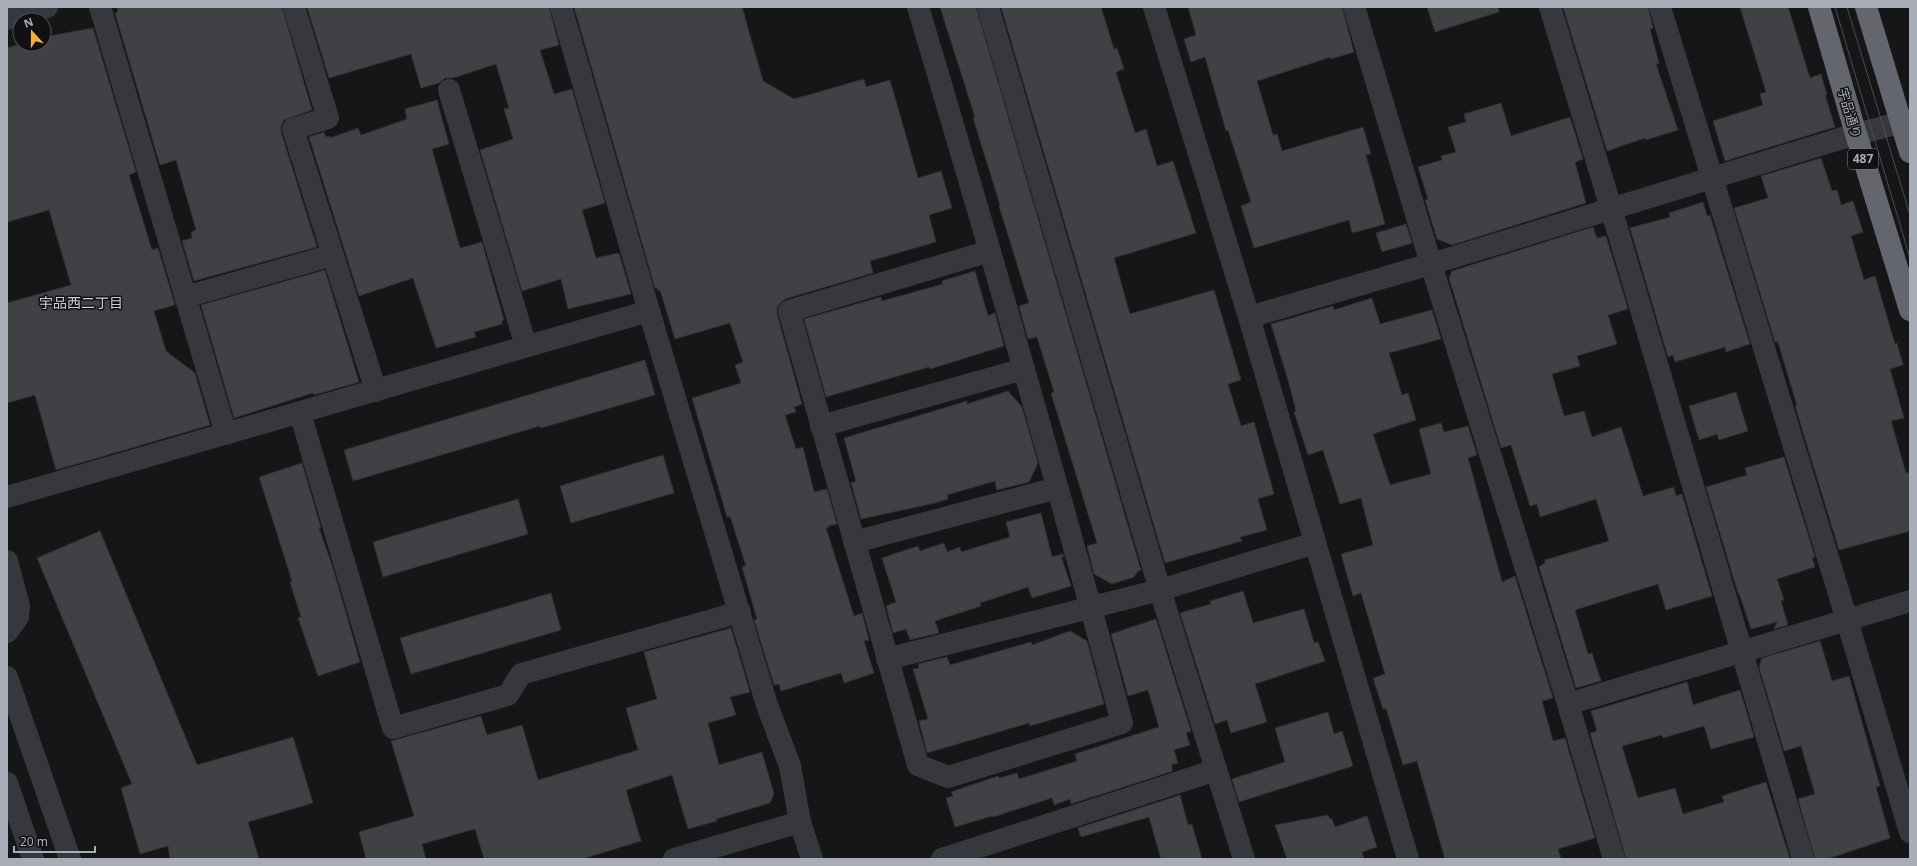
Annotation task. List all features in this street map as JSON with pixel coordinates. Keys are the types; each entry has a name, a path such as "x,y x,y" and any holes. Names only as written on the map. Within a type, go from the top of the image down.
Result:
{"highway":[{"name":"宇品通り","path":"1819,7 1910,310"},
{"path":"1866,7 1905,121 1910,152"}],"street":[{"path":"7,19 47,7"},
{"path":"100,7 226,434"},
{"path":"294,7 328,118 293,129 376,391"},
{"path":"561,7 649,311 767,705 790,766 800,822 812,859"},
{"path":"918,7 990,251 1058,488 1122,723 948,777 918,765 789,311 990,251"},
{"path":"988,7 1160,590 1244,859"},
{"path":"1154,7 1249,317 1408,859"},
{"path":"1354,7 1431,264 1568,704 1614,859"},
{"path":"1550,7 1612,208 1803,859"},
{"path":"1660,7 1848,620 1910,832"},
{"path":"449,90 526,346"},
{"path":"1249,317 1431,264 1856,134 1905,121"},
{"path":"185,297 333,255"},
{"path":"7,497 649,311"},
{"path":"821,426 1024,369"},
{"path":"300,413 393,728 508,695 521,674 740,612"},
{"path":"854,542 1058,488"},
{"path":"887,659 1160,590 1315,543"},
{"path":"7,561 19,606 18,617 7,632"},
{"path":"1568,704 1910,601"},
{"path":"7,677 70,859"},
{"path":"942,859 1216,770"},
{"path":"7,783 34,859"},
{"path":"7,806 23,827"},
{"path":"674,859 800,822"}],"building":[{"path":"117,7 282,7 312,110 284,120 281,126 281,132 317,247 194,281 182,241 192,238 191,232 196,230 176,160 160,165 115,13 118,12"},
{"path":"307,7 549,7 559,45 540,50 554,94 572,89 605,203 582,210 596,258 619,253 631,294 568,309 561,279 522,291 480,150 513,139 504,109 509,108 496,64 453,78 445,78 439,83 421,88 411,54 329,78"},
{"path":"574,7 742,7 763,81 794,99 864,79 866,87 890,80 918,178 941,171 952,208 929,215 936,242 870,261 873,273 785,299 777,308 777,314 802,404 794,407 796,412 785,415 796,449 803,447 814,492 827,489 837,524 826,528 854,616 862,613 869,640 864,641 874,673 844,683 841,673 781,691 779,684 774,685 754,620 757,619 742,567 746,566 730,516 727,517 692,398 741,383 735,365 743,362 730,323 675,339 660,290 658,291 657,288 655,288"},
{"path":"940,7 976,7 1141,570 1138,571 1134,577 1112,584 1094,574 1087,546 1097,543 1051,393 1054,392 1037,337 1028,339 1019,306 1029,303 973,118 975,117"},
{"path":"1001,7 1101,7 1114,49 1117,48 1124,69 1116,72 1135,133 1146,129 1157,166 1173,161 1196,233 1114,258 1130,314 1214,290 1241,380 1228,384 1241,426 1254,422 1274,494 1258,499 1267,530 1240,537 1242,541 1165,563"},
{"path":"1188,7 1342,7 1354,52 1331,59 1331,57 1257,81 1273,135 1277,134 1282,151 1363,127 1371,154 1366,155 1385,224 1352,233 1349,220 1254,248 1241,206 1251,202 1228,130 1226,131 1205,57 1191,62 1184,39 1196,35"},
{"path":"1427,7 1498,7 1499,12 1435,32"},
{"path":"1563,7 1648,7 1653,28 1650,29 1659,63 1656,64 1678,130 1646,140 1645,138 1607,151"},
{"path":"1740,7 1788,7 1810,78 1821,74 1827,95 1825,95 1835,127 1725,161 1713,121 1763,105 1760,94 1766,92"},
{"path":"93,28 136,172 129,175 152,250 158,248 175,305 154,311 166,351 195,373 210,425 56,470 35,395 7,403 7,303 71,285 49,210 7,222 7,48 12,46 12,52 52,52 52,36"},
{"path":"437,100 449,144 432,149 460,248 482,242 504,320 502,321 502,324 474,332 476,337 436,348 413,278 359,296 309,137 324,132 326,137 330,136 330,138 358,128 361,135 407,119 405,109"},
{"path":"1501,103 1511,136 1570,117 1583,159 1575,162 1586,203 1452,245 1437,239 1425,200 1428,199 1418,167 1442,160 1441,156 1456,152 1448,127 1466,122 1464,114"},
{"path":"1821,158 1832,191 1837,190 1841,205 1853,201 1863,232 1851,236 1864,280 1875,276 1895,344 1897,343 1903,365 1890,369 1904,418 1891,421 1906,473 1910,472 1910,531 1839,550 1795,406 1797,406 1778,342 1775,342 1734,208 1768,198 1761,176"},
{"path":"1703,202 1707,216 1710,215 1750,344 1726,352 1725,347 1675,362 1673,355 1668,357 1630,228 1670,217 1669,213"},
{"path":"1406,224 1412,243 1382,252 1376,233"},
{"path":"1593,227 1597,238 1606,236 1628,309 1608,315 1617,344 1577,356 1580,366 1552,374 1564,416 1584,411 1592,437 1621,427 1643,496 1674,487 1676,496 1682,494 1712,596 1666,610 1658,584 1575,610 1588,654 1592,653 1601,681 1576,688 1539,567 1545,563 1545,560 1609,541 1596,499 1540,517 1537,504 1530,506 1511,445 1501,448 1449,278 1452,271"},
{"path":"325,270 359,382 314,395 313,393 234,418 201,305"},
{"path":"975,271 988,316 995,313 1004,346 930,369 929,367 826,397 804,319 881,297 882,301 943,284 942,281"},
{"path":"1372,298 1380,324 1432,310 1441,339 1389,353 1402,395 1408,393 1416,420 1373,434 1390,485 1431,474 1419,429 1441,423 1444,432 1468,426 1477,455 1468,458 1502,582 1515,576 1553,698 1542,701 1553,741 1565,738 1595,838 1558,849 1561,859 1445,859 1417,761 1403,765 1386,708 1383,709 1373,678 1385,674 1361,593 1353,596 1341,554 1373,545 1361,498 1340,504 1323,450 1308,455 1294,412 1296,411 1290,387 1271,324 1333,306 1334,310"},
{"path":"645,360 655,395 541,428 540,426 353,481 344,450"},
{"path":"1008,391 1022,407 1038,463 1029,482 997,490 995,481 947,495 948,499 935,503 861,519 851,483 856,481 844,438 967,401 967,404"},
{"path":"1736,392 1748,431 1719,440 1717,434 1699,440 1689,406"},
{"path":"663,455 674,493 571,523 560,486"},
{"path":"1784,457 1815,557 1812,557 1815,567 1777,579 1784,600 1781,601 1788,625 1774,629 1777,622 1751,629 1738,593 1706,487 1747,475 1745,468"},
{"path":"302,463 321,528 319,528 333,568 360,662 318,676 298,618 301,617 290,582 292,581 259,477"},
{"path":"518,499 528,534 383,577 373,542"},
{"path":"1041,513 1052,557 1063,554 1064,557 1061,556 1071,586 1032,598 1028,587 980,603 981,606 935,621 939,633 910,640 906,629 893,633 886,606 896,602 882,558 918,546 920,551 944,543 947,552 960,547 961,552 1010,537 1006,522"},
{"path":"100,531 197,765 293,737 313,803 248,822 259,859 170,859 168,846 140,854 121,788 132,784 37,558"},
{"path":"1243,591 1253,623 1304,609 1314,643 1318,642 1325,661 1255,684 1267,722 1231,733 1227,720 1215,724 1180,613 1211,604 1210,601"},
{"path":"551,593 561,630 411,674 400,638"},
{"path":"1156,619 1191,731 1186,733 1190,745 1174,750 1178,763 1171,765 1173,771 1071,804 1070,799 1054,805 1052,798 993,817 992,816 955,827 946,798 953,796 951,792 998,776 999,778 1017,773 1019,779 1077,761 1075,754 1159,727 1148,690 1128,696 1111,634"},
{"path":"731,628 750,692 730,697 736,715 708,723 719,765 762,752 774,794 770,803 688,829 672,775 626,790 641,841 582,859 484,859 475,829 422,844 426,859 366,859 359,832 414,816 391,741 481,716 487,735 522,725 538,780 638,750 626,708 657,699 644,652"},
{"path":"1070,631 1087,641 1104,704 1030,726 1029,723 927,753 919,721 928,719 913,669 919,668 918,664 947,657 950,665 1031,642 1032,645"},
{"path":"1820,641 1832,681 1849,676 1880,786 1876,787 1890,838 1827,859 1815,859 1798,799 1815,794 1801,746 1784,751 1759,667 1762,658"},
{"path":"1687,682 1693,705 1740,690 1754,737 1711,749 1704,726 1663,738 1662,735 1622,746 1638,798 1675,788 1683,814 1724,802 1722,796 1766,782 1790,859 1626,859 1590,733 1597,731 1591,711"},
{"path":"1328,712 1334,734 1342,731 1353,766 1239,802 1232,779 1285,762 1275,728"},
{"path":"1180,795 1188,825 1192,824 1202,859 1161,859 1149,817 1081,837 1078,828"},
{"path":"1328,815 1330,819 1332,819 1335,827 1367,816 1377,847 1362,852 1364,859 1287,859 1275,825"}],"tram line":[{"path":"1835,7 1910,258"},
{"path":"1847,7 1910,215"}],"district":[{"name":"宇品西二丁目","path":"81,303"}]}
